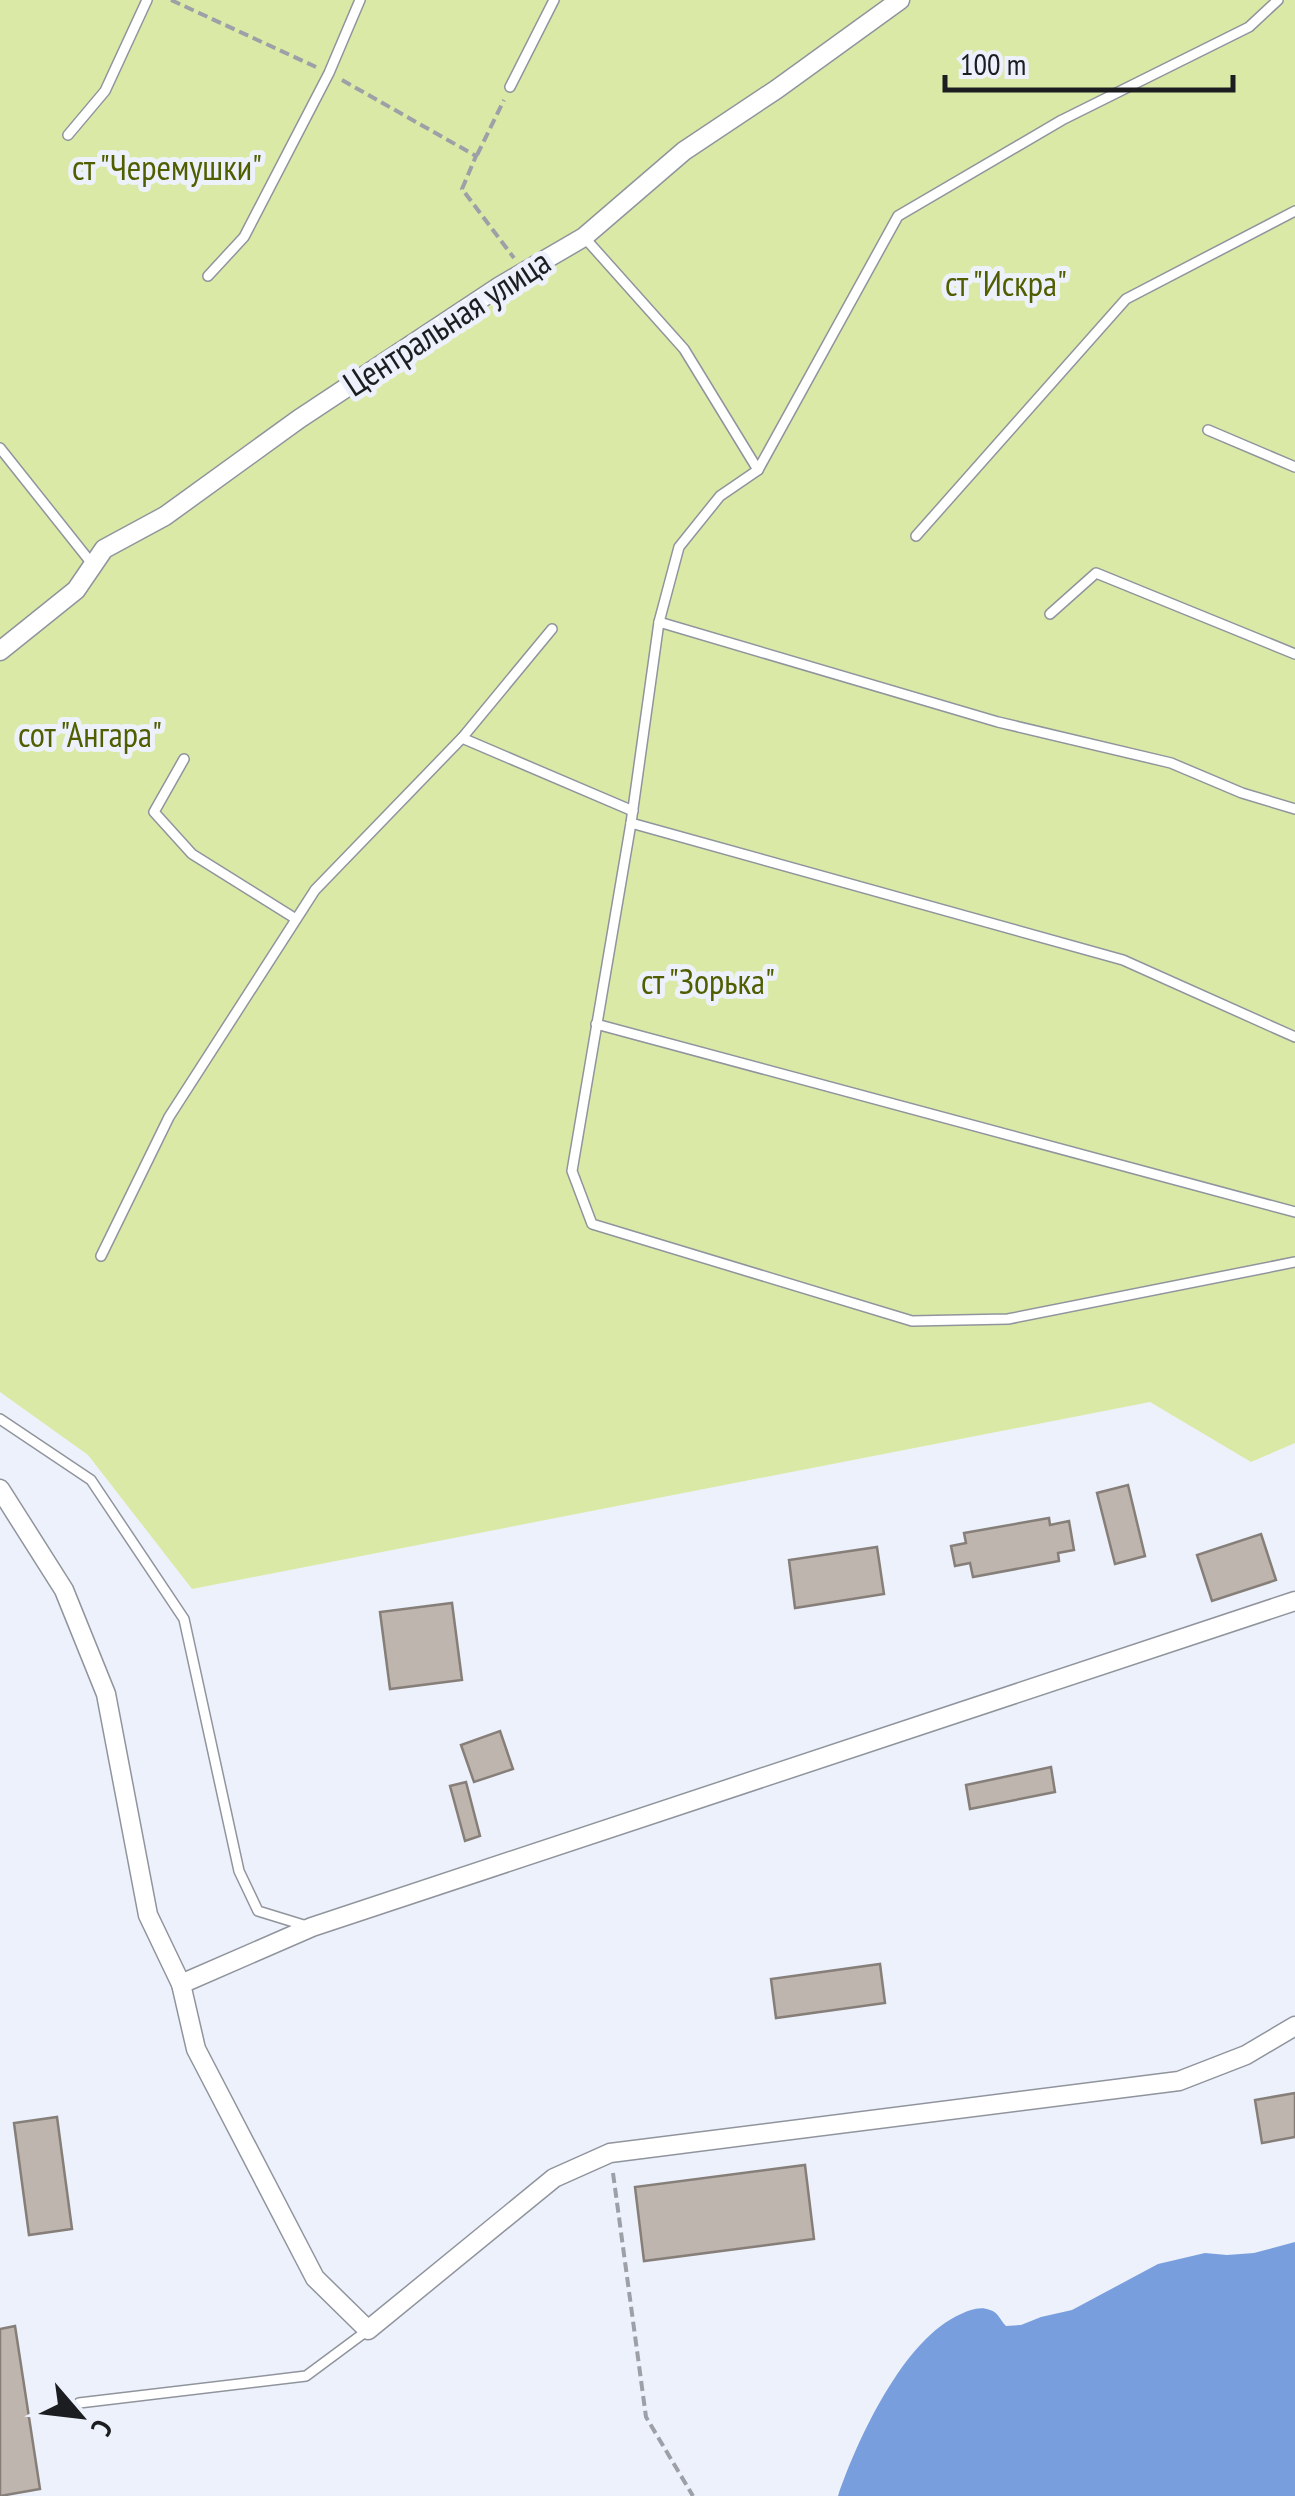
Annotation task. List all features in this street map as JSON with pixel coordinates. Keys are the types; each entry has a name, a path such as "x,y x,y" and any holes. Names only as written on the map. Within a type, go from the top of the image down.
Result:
{"street":[{"name":"Центральная улица","path":"0,650 76,590 104,548 165,516 300,418 584,237 684,150 777,90 900,0"},
{"path":"0,1490 64,1590 106,1694 148,1915 181,1984 196,2049 315,2278 368,2330 554,2178 610,2153 1179,2081 1246,2055 1295,2026"},
{"path":"181,1984 312,1928 1295,1601"}],"lane":[{"path":"68,135 106,91 148,0"},
{"path":"208,276 244,237 329,73 360,0"},
{"path":"510,87 554,0"},
{"path":"1278,0 1249,27 1062,120 898,216 758,470 720,496 679,547 660,622 631,823 572,1171 592,1224 912,1321 1008,1319 1295,1262"},
{"path":"916,536 1126,299 1295,211"},
{"path":"584,237 684,349 758,470"},
{"path":"1208,430 1295,467"},
{"path":"0,448 93,565"},
{"path":"1050,614 1096,573 1295,654"},
{"path":"660,622 998,722 1171,763 1242,793 1295,809"},
{"path":"101,1256 169,1117 315,890 462,738 552,629"},
{"path":"462,738 632,811"},
{"path":"184,759 154,812 192,854 296,919"},
{"path":"631,823 1123,960 1295,1037"},
{"path":"596,1024 1295,1212"},
{"path":"0,1419 91,1480 184,1619 239,1872 258,1912 312,1928"},
{"path":"78,2403 306,2376 368,2330"}],"path":[{"path":"170,0 329,73 476,156"},
{"path":"510,87 462,188 524,272"},
{"path":"610,2153 646,2416 693,2496"}],"green space":[{"path":"0,0 1295,0 1295,1443 1251,1462 1150,1402 192,1589 88,1455 0,1392"}],"water":[{"path":"1295,2242 1295,2496 838,2496 870,2420 902,2367 940,2326 961,2314 986,2309 995,2312 1006,2326 1021,2325 1072,2310 1158,2264 1205,2253 1254,2253"}],"building":[{"path":"1128,1485 1145,1556 1115,1564 1097,1493"},
{"path":"1049,1518 1050,1525 1069,1521 1074,1550 1058,1553 1059,1561 973,1577 970,1563 955,1566 951,1546 966,1543 964,1533"},
{"path":"1261,1534 1276,1580 1212,1601 1197,1555"},
{"path":"877,1547 884,1594 795,1608 789,1560"},
{"path":"452,1603 462,1680 390,1689 380,1612"},
{"path":"500,1731 513,1769 474,1782 461,1745"},
{"path":"1051,1767 1055,1792 970,1809 966,1785"},
{"path":"466,1782 480,1836 465,1841 450,1786"},
{"path":"880,1964 885,2003 776,2018 771,1979"},
{"path":"1295,2093 1295,2137 1262,2143 1255,2100"},
{"path":"57,2117 72,2229 29,2235 14,2123"},
{"path":"805,2165 814,2239 644,2261 635,2187"},
{"path":"15,2326 40,2489 0,2496 0,2329"}],"park label":[{"name":"ст \"Черемушки\"","path":"167,168"},
{"name":"ст \"Искра\"","path":"1006,284"},
{"name":"сот \"Ангара\"","path":"90,735"},
{"name":"ст \"Зорька\"","path":"708,982"}]}
